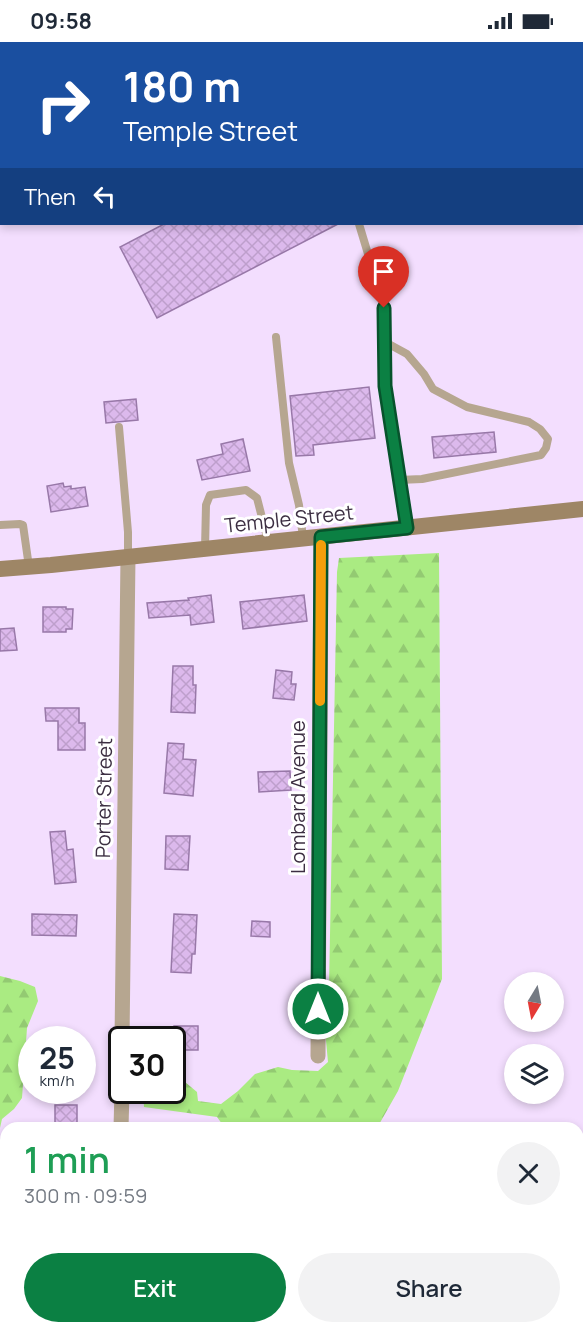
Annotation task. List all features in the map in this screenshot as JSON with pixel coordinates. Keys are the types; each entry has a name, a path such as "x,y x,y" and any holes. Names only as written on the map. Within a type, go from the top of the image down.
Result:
{"main road":[{"name":"Temple Street","path":"0,569 583,509"}],"street":[{"name":"Lombard Avenue","path":"318,1056 321,537"},
{"name":"Porter Street","path":"122,1026 128,557"},
{"path":"121,1122 122,1104"}],"lane":[{"path":"359,225 384,308 385,386 407,528"},
{"path":"276,338 289,463 299,506 303,539"},
{"path":"385,342 407,354 433,389 467,408 529,422 540,429 548,439 541,455 422,479 399,480"},
{"path":"119,428 128,557"},
{"path":"206,549 206,505 210,495 246,490 256,498 269,543"},
{"path":"0,525 22,525 29,567"}],"green space":[{"path":"439,553 442,979 398,1091 380,1122 221,1122 217,1117 144,1107 144,1104 186,1104 186,1083 197,1092 198,1101 221,1104 255,1074 278,1067 318,1071 328,1062 325,1030 329,987 339,558"},
{"path":"0,976 35,987 38,1001 28,1026 18,1026 18,1104 1,1122"}],"building":[{"path":"162,225 336,225 157,318 120,247"},
{"path":"369,387 375,438 313,445 314,455 296,456 290,396"},
{"path":"136,399 138,420 106,423 104,402"},
{"path":"494,432 496,452 434,458 432,437"},
{"path":"243,439 250,471 202,480 197,460 223,454 221,444"},
{"path":"63,483 64,487 71,486 71,489 85,487 88,506 51,512 47,486"},
{"path":"211,595 214,622 191,625 190,615 149,618 147,603 189,600 188,598"},
{"path":"304,595 307,621 243,629 240,602"},
{"path":"43,607 73,609 72,629 66,629 66,632 43,632"},
{"path":"14,628 17,650 0,651 0,629"},
{"path":"173,666 193,666 193,685 196,685 195,713 171,712"},
{"path":"276,670 292,672 291,684 296,684 294,700 273,698"},
{"path":"45,708 79,708 79,723 85,723 85,750 58,750 58,721 46,721"},
{"path":"168,743 184,744 183,759 196,760 193,796 164,793"},
{"path":"290,771 291,790 259,792 258,772"},
{"path":"65,831 67,850 73,849 76,882 55,884 50,832"},
{"path":"166,836 190,836 188,870 165,869"},
{"path":"32,914 77,915 76,936 32,935"},
{"path":"174,914 197,915 195,954 192,954 191,973 171,972"},
{"path":"252,921 270,922 270,937 251,936"},
{"path":"186,1026 198,1026 198,1050 186,1050"},
{"path":"55,1105 77,1105 77,1122 55,1122"}],"slow traffic":[{"path":"320,701 321,545"}],"route":[{"path":"318,1009 321,537 407,528 385,386 384,308"}]}
